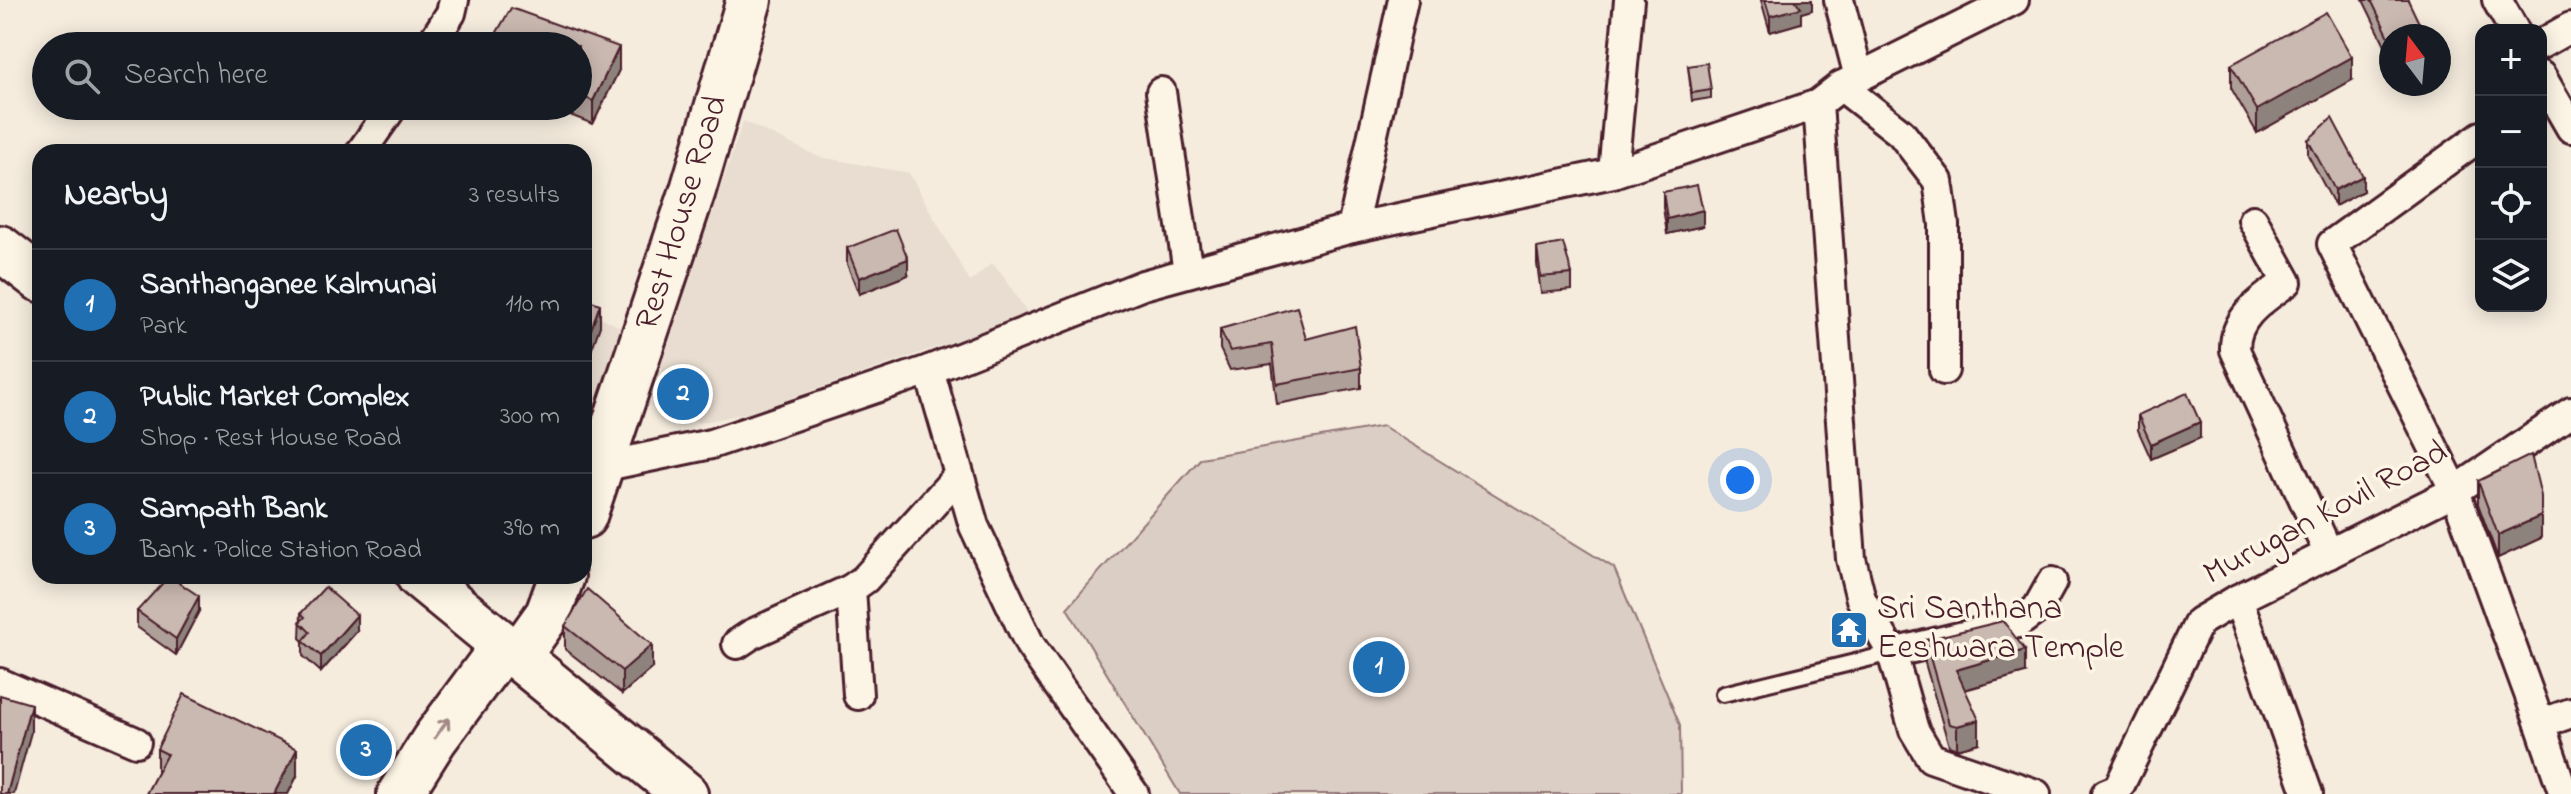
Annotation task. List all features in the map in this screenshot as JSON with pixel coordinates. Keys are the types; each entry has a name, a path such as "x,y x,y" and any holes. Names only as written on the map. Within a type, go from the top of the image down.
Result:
{"main road":[{"name":"Rest House Road","path":"592,493 693,190 749,0"},
{"path":"0,248 32,273"},
{"path":"429,584 685,794"},
{"path":"400,794 434,740 511,650 548,614 559,584"}],"street":[{"path":"439,32 451,13 454,0"},
{"path":"1352,228 1403,0"},
{"path":"1613,173 1629,0"},
{"path":"1839,0 1850,82 1901,133 1938,181 1944,224 1944,370"},
{"path":"601,467 711,444 929,370 1143,285 1352,228 1613,173 1818,104 1850,82 2014,0"},
{"path":"2497,0 2511,24"},
{"path":"2547,41 2571,27"},
{"path":"2547,91 2571,128"},
{"path":"1161,92 1188,272"},
{"path":"1818,104 1851,559 1861,599 1892,653 1914,730 1931,758 2036,794"},
{"path":"367,144 383,120"},
{"path":"2475,140 2332,244 2455,491 2564,794"},
{"path":"2253,220 2287,282 2249,312 2235,335 2235,350 2329,554"},
{"path":"929,370 974,526 1030,645 1134,794"},
{"name":"Murugan Kovil Road","path":"2106,794 2118,789 2199,622 2238,599 2455,491 2571,412"},
{"path":"737,644 752,634 851,589 865,579 959,475"},
{"path":"1892,653 2018,623 2037,609 2052,582"},
{"path":"851,589 858,695"},
{"path":"2238,599 2308,794"},
{"path":"0,683 136,742"},
{"path":"2540,724 2571,713"}],"lane":[{"path":"1723,694 1892,653"}],"shaded area":[{"path":"743,121 819,157 909,173 970,282 992,263 1029,315 748,413 698,423 673,403 661,367"},
{"path":"592,312 627,331 592,448"},
{"path":"1383,426 1614,568 1680,725 1681,794 1180,794 1067,608 1201,458"}],"building":[{"path":"1765,0 1795,0 1801,8 1770,16"},
{"path":"2371,0 2408,0 2419,23 2417,24 2383,24"},
{"path":"511,8 577,32 497,32"},
{"path":"2326,12 2352,57 2257,110 2231,65"},
{"path":"592,37 619,47 592,101"},
{"path":"1707,63 1711,90 1692,93 1688,66"},
{"path":"2332,118 2363,176 2335,190 2308,140"},
{"path":"1697,185 1703,210 1667,219 1663,192"},
{"path":"896,229 908,259 859,278 847,248"},
{"path":"1563,243 1572,274 1541,277 1537,248"},
{"path":"592,301 600,304 592,326"},
{"path":"1297,307 1306,339 1355,326 1361,368 1277,384 1272,344 1230,351 1220,329"},
{"path":"2187,393 2200,422 2151,444 2138,415"},
{"path":"2531,455 2541,496 2541,516 2498,535 2478,481"},
{"path":"162,584 181,584 199,596 176,639 137,611"},
{"path":"325,587 357,615 321,656 303,641 310,632 300,622 305,617 301,613"},
{"path":"587,589 652,645 622,671 565,626"},
{"path":"2003,621 2025,650 1956,670 1979,720 1957,726 1949,724 1925,640"},
{"path":"184,694 297,749 274,794 146,794 167,754 157,749"},
{"path":"0,695 31,704 7,794 0,794"}],"place":[{"name":"Public Market Complex","path":"683,394"},
{"name":"Sri Santhana Eeshwara Temple","path":"1849,630"},
{"name":"Santhanganee Kalmunai","path":"1379,667"},
{"name":"Sampath Bank","path":"366,750"}]}
